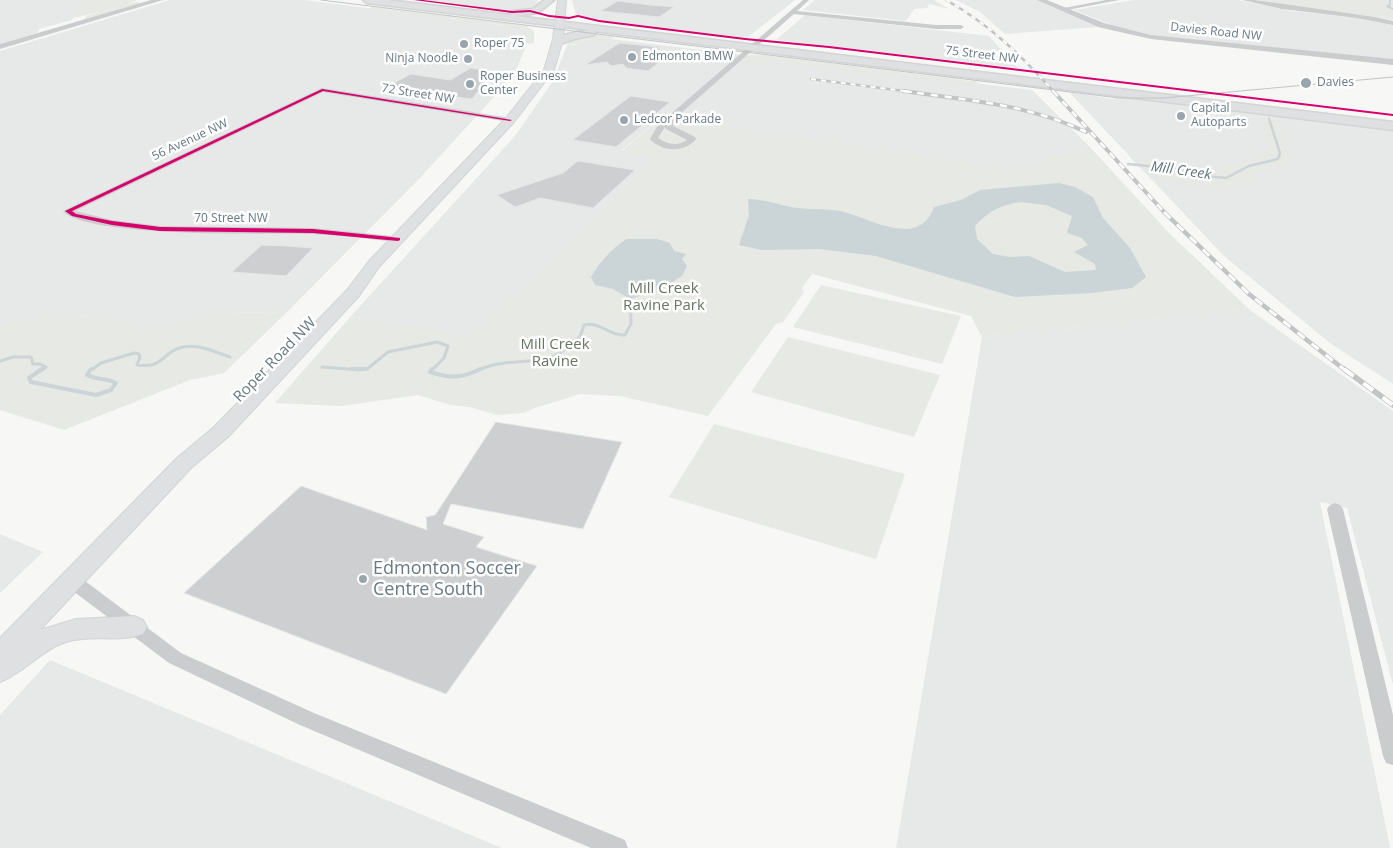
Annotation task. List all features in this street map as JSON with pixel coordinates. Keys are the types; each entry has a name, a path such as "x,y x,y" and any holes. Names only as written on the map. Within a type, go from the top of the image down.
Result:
{"main road":[{"name":"75 Street NW","path":"367,0 513,18 548,20 561,18 593,24 1325,118 1393,123"},
{"name":"75 Street NW","path":"392,0 548,20"},
{"path":"513,18 546,32 550,0"},
{"path":"502,13 532,12 550,0"},
{"name":"Roper Road NW","path":"0,655 184,463 221,432 353,293 374,264 510,120 548,72 558,42 562,0"},
{"name":"75 Street NW","path":"561,18 641,33 754,45 1393,123"},
{"path":"558,42 572,36 584,34 641,33"},
{"path":"703,40 736,51 739,58"},
{"name":"Roper Road NW","path":"526,99 528,84 535,72"},
{"path":"0,670 24,653 59,634 87,628 134,627"}],"street":[{"path":"0,47 159,0"},
{"path":"670,119 668,124 670,127 688,135 692,139 689,143 681,146 672,146 656,142 654,139 661,127 670,119 739,58 806,0"},
{"name":"Davies Road NW","path":"1042,0 1104,26 1151,37 1393,62"},
{"path":"1062,9 1116,0"},
{"path":"1246,0 1286,9 1361,17 1393,23"},
{"path":"792,12 936,27 961,27"},
{"name":"72 Street NW","path":"322,90 510,120"},
{"name":"56 Avenue NW","path":"68,210 322,90"},
{"name":"70 Street NW","path":"68,210 74,215 143,228 313,231 398,239"},
{"path":"1335,509 1393,756"},
{"path":"71,580 175,658 275,706 617,848"}],"shaded area":[{"path":"0,0 81,0 72,20 39,29 37,33 0,44"},
{"path":"170,0 304,0 511,26 525,29 530,36 514,75 420,178 286,313 215,312 144,330 108,315 61,316 0,323 0,51"},
{"path":"410,0 538,0 536,6 529,9 506,11"},
{"path":"572,0 795,0 747,38 592,21 576,15"},
{"path":"815,0 934,0 949,9 929,4 927,8 914,9 906,21 803,10"},
{"path":"956,0 1037,0 1097,27 1005,34 980,12"},
{"path":"1134,0 1238,0 1291,11 1367,19 1393,25 1393,60 1151,35 1114,26 1074,10"},
{"path":"805,15 989,36 1018,68 776,40"},
{"path":"610,37 611,39 1032,90 1089,146 1017,169 663,116 621,151 655,157 561,252 469,339 351,316 515,136 553,81 567,45 574,45 585,40"},
{"path":"1069,92 1113,99 1122,96 1393,129 1393,384 1330,343 1224,256"},
{"path":"1059,183 1075,187 1093,197 1103,218 1130,248 1146,277 1132,288 1091,293 1015,297 876,256 819,249 761,250 739,245 749,215 748,199 797,208 838,211 881,225 906,229 918,226 927,220 934,207 961,200 980,190","holes":["1021,202 1046,205 1072,216 1067,233 1082,238 1088,245 1074,252 1095,264 1096,270 1065,272 1029,256 1010,257 993,254 977,239 975,226 995,209"]},
{"path":"627,239 657,239 670,243 674,251 686,254 682,259 687,266 682,276 661,289 630,299 613,289 595,285 591,277 595,271 612,251"},
{"path":"1250,310 1393,411 1393,685 1347,508 1320,502 1390,848 896,848 982,337"},
{"path":"0,534 43,552 0,593"},
{"path":"50,660 502,848 0,848 0,715"}],"green space":[{"path":"81,0 137,0 125,5 144,0 137,2 141,3 83,20 87,16 100,12 73,18"},
{"path":"1258,0 1393,0 1393,20 1275,4"},
{"path":"371,7 528,26 534,31 534,43 526,44 527,41 521,41 529,36 526,30 511,27 501,29 506,25 368,9"},
{"path":"595,34 726,50 615,37 611,39 610,37 580,41 582,42 567,45 570,40"},
{"path":"750,55 764,55 979,82 971,85 771,61 758,65 745,64 742,61"},
{"path":"1260,113 1277,115 1293,160 1261,172 1249,186 1224,188 1149,177 1130,157 1212,168 1258,159 1260,155 1267,156"},
{"name":"Mill Creek Ravine Park","path":"663,116 1017,169 1089,146 1170,234 1250,310 982,337 971,316 812,274 802,288 804,292 783,322 776,324 708,416 620,396 580,394 523,413 497,415 470,407 451,405 418,395 341,406 275,403 351,316 408,327 422,326 445,334 470,338 561,252 654,158 621,152"},
{"path":"821,285 961,316 942,364 793,327"},
{"path":"215,312 286,313 224,373 190,380 64,430 0,410 0,323 61,316 108,315 144,330"},
{"path":"788,337 940,375 914,437 751,392"},
{"path":"714,424 905,474 876,559 669,497"}],"building":[{"path":"618,1 674,7 659,17 601,11"},
{"name":"Edmonton BMW","path":"620,43 659,47 657,48 661,49 659,50 667,52 664,54 668,55 648,71 626,68 623,64 611,66 607,62 585,65"},
{"path":"471,68 494,72 472,99 384,88 411,74 450,80"},
{"name":"Ledcor Parkade","path":"631,96 670,102 616,147 573,140"},
{"path":"578,161 635,170 593,208 540,198 515,207 497,195 563,173"},
{"path":"262,245 313,248 286,276 232,272"},
{"name":"Edmonton Soccer Centre South","path":"496,422 622,442 583,529 451,504 443,524 484,537 476,547 537,566 446,694 184,593 301,486 427,530 426,517 435,515"}],"waterway":[{"name":"Mill Creek","path":"1390,0 1390,5 1387,6 1393,9"},
{"name":"Mill Creek","path":"1128,164 1188,170 1204,176 1226,178 1249,166 1278,159 1280,153 1269,119"},
{"name":"Mill Creek","path":"477,371 495,364 533,361 555,356 580,337 584,325 595,325 619,335 625,335 631,324 630,293"},
{"name":"Mill Creek","path":"322,367 361,370 367,369 388,352 437,342 448,346 444,358 431,371"},
{"name":"Mill Creek","path":"90,371 101,363 134,353 139,354 140,357 137,365 146,366 158,362 176,349 189,346 207,349 230,357"},
{"name":"Mill Creek","path":"0,361 13,357 31,357 33,364 40,364 46,367 41,371"},
{"name":"Mill Creek","path":"42,369 29,378 31,382 96,395 111,390 116,383 87,375 91,369"},
{"name":"Mill Creek","path":"352,369 365,369"},
{"name":"Mill Creek","path":"432,369 430,372 455,376 467,375 480,369"}],"tram line":[{"path":"321,0 1119,98 1164,98 1393,77"}],"railway":[{"path":"946,0 977,19 1004,41 1054,92"},
{"path":"811,79 912,92"},
{"path":"903,91 1019,109 1042,115 1086,132"},
{"path":"1053,91 1165,213"},
{"path":"1165,213 1249,294 1346,371"},
{"path":"1344,369 1393,405"}],"cycle path":[{"path":"416,0 512,12 530,11 549,16 569,18 578,16 599,21 745,39 829,47 1393,115"},
{"path":"398,239 313,231 160,229 112,223 74,215 68,211 322,90 510,120"}],"place":[{"name":"Roper 75","path":"464,44"},
{"name":"Edmonton BMW","path":"632,57"},
{"name":"Ninja Noodle","path":"468,59"},
{"name":"Davies","path":"1306,83"},
{"name":"Roper Business Center","path":"470,84"},
{"name":"Capital Autoparts","path":"1181,116"},
{"name":"Ledcor Parkade","path":"624,120"},
{"name":"Edmonton Soccer Centre South","path":"363,579"}],"park label":[{"name":"Mill Creek Ravine","path":"555,354"}]}
